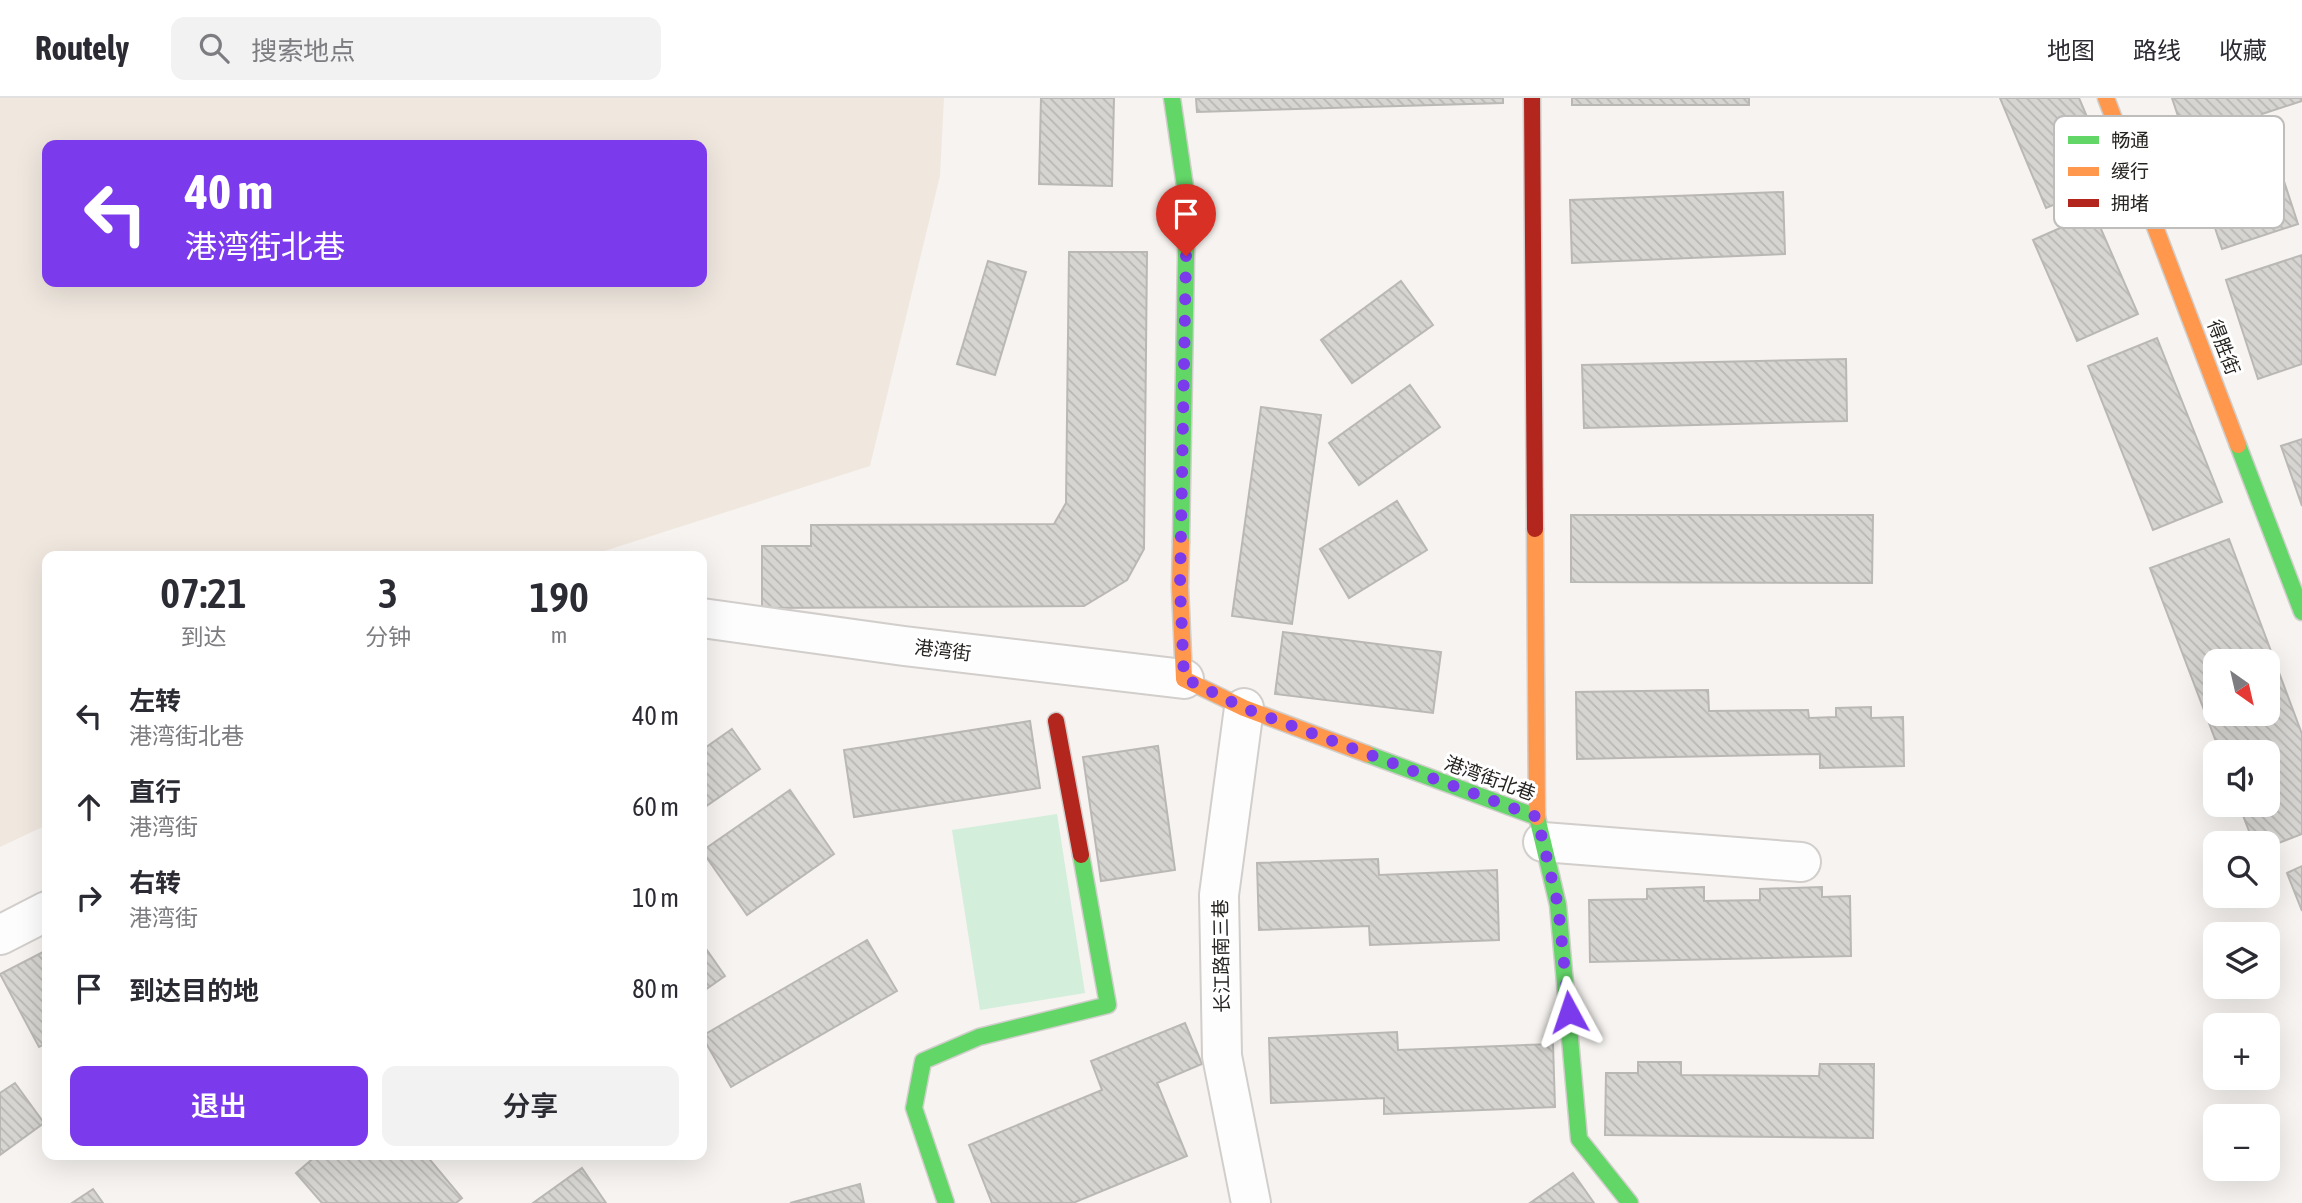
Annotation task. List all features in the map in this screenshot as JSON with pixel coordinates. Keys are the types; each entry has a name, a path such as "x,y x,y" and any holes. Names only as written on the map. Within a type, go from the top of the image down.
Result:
{"street":[{"path":"1172,98 1186,200 1180,587 1184,678"},
{"path":"1532,98 1540,830 1558,905 1579,1139 1630,1203"},
{"name":"得胜街","path":"2106,98 2113,116"},
{"name":"得胜街","path":"2158,228 2296,572 2302,612"},
{"name":"港湾街","path":"707,619 904,646 1184,678 1244,708"},
{"name":"港湾街北巷","path":"1244,708 1540,830"},
{"name":"长江路南三巷","path":"1244,708 1219,895 1222,1056 1251,1203"},
{"path":"946,1203 914,1108 923,1061 979,1037 1108,1005 1056,721"},
{"path":"1540,830 1801,862"},
{"path":"0,935 42,914"}],"shaded area":[{"path":"0,98 944,98 940,176 870,466 605,551 42,551 42,827 0,847"}],"green space":[{"path":"1057,814 1085,993 980,1010 952,830"}],"building":[{"path":"1041,98 1114,98 1112,186 1039,184"},
{"path":"1196,98 1503,98 1503,103 1197,112"},
{"path":"1572,98 1749,98 1749,105 1572,105"},
{"path":"2000,98 2079,98 2087,116 2054,116 2054,205 2046,208"},
{"path":"2172,98 2302,98 2302,101 2262,114 2263,116 2178,116"},
{"path":"2284,181 2298,224 2222,249 2215,228 2284,228"},
{"path":"1783,192 1785,254 1572,263 1570,200"},
{"path":"2060,228 2101,228 2138,314 2077,341 2033,240"},
{"path":"1069,252 1147,252 1144,549 1127,580 1084,606 762,608 762,546 811,546 811,525 1054,524 1066,503"},
{"path":"2302,255 2302,364 2258,379 2226,280"},
{"path":"988,261 1026,272 995,375 957,364"},
{"path":"1401,281 1433,325 1352,383 1321,340"},
{"path":"2157,338 2222,502 2153,530 2088,366"},
{"path":"1846,359 1847,421 1584,428 1582,365"},
{"path":"1410,385 1440,427 1359,485 1329,443"},
{"path":"1261,407 1321,415 1292,624 1232,616"},
{"path":"2302,439 2302,506 2281,446"},
{"path":"1397,501 1427,550 1349,598 1320,549"},
{"path":"1571,515 1873,515 1872,583 1571,582"},
{"path":"2229,539 2270,649 2203,649 2203,707 2150,568"},
{"path":"1283,632 1441,652 1433,713 1275,694"},
{"path":"2280,675 2302,734 2302,834 2280,842 2280,831 2249,831 2244,817 2280,817 2280,740 2215,740 2210,726 2280,726"},
{"path":"1708,690 1709,711 1808,710 1809,718 1836,717 1836,708 1871,707 1871,718 1903,717 1904,766 1820,768 1820,754 1577,759 1576,692"},
{"path":"1030,721 1040,788 854,817 844,750"},
{"path":"732,729 760,769 707,806 707,746"},
{"path":"1158,746 1175,870 1101,881 1083,757"},
{"path":"790,790 834,854 747,915 707,858 707,848"},
{"path":"1378,859 1379,875 1497,870 1499,940 1370,945 1369,926 1259,930 1257,863"},
{"path":"2302,866 2302,911 2287,873"},
{"path":"1704,887 1704,901 1760,900 1760,889 1822,887 1822,897 1850,896 1851,956 1590,962 1589,900 1647,899 1647,889"},
{"path":"867,940 897,991 731,1087 707,1045 707,1033"},
{"path":"707,950 725,976 707,989"},
{"path":"42,953 42,1046 39,1047 0,974"},
{"path":"1185,1023 1202,1064 1157,1083 1187,1156 1073,1203 992,1203 969,1145 1102,1090 1091,1061"},
{"path":"1397,1032 1398,1050 1553,1044 1555,1107 1384,1114 1384,1098 1271,1103 1269,1038"},
{"path":"1638,1062 1681,1062 1681,1075 1819,1076 1820,1064 1874,1064 1873,1138 1605,1135 1606,1073 1638,1073"},
{"path":"15,1083 42,1120 42,1124 0,1155 0,1093"},
{"path":"311,1160 430,1160 462,1198 456,1203 322,1203 296,1173"},
{"path":"582,1168 606,1203 533,1203"},
{"path":"1573,1173 1594,1203 1530,1203"},
{"path":"860,1184 864,1203 790,1203"},
{"path":"93,1189 103,1203 72,1203"}],"traffic: fast":[{"path":"1172,98 1187,200 1181,542"},
{"path":"2238,445 2302,612"},
{"path":"1367,754 1537,817 1558,905 1579,1139 1630,1203"},
{"path":"946,1203 914,1108 923,1061 979,1037 1108,1005 1081,855"}],"traffic: slow":[{"path":"2106,98 2113,116"},
{"path":"2155,228 2238,445"},
{"path":"1535,529 1537,817"},
{"path":"1181,542 1184,679 1244,708 1367,754"}],"traffic: jam":[{"path":"1532,98 1535,529"},
{"path":"1056,721 1081,855"}],"route":[{"path":"1186,256 1180,587 1184,678 1244,708 1537,817 1558,905 1569,1012"}]}
